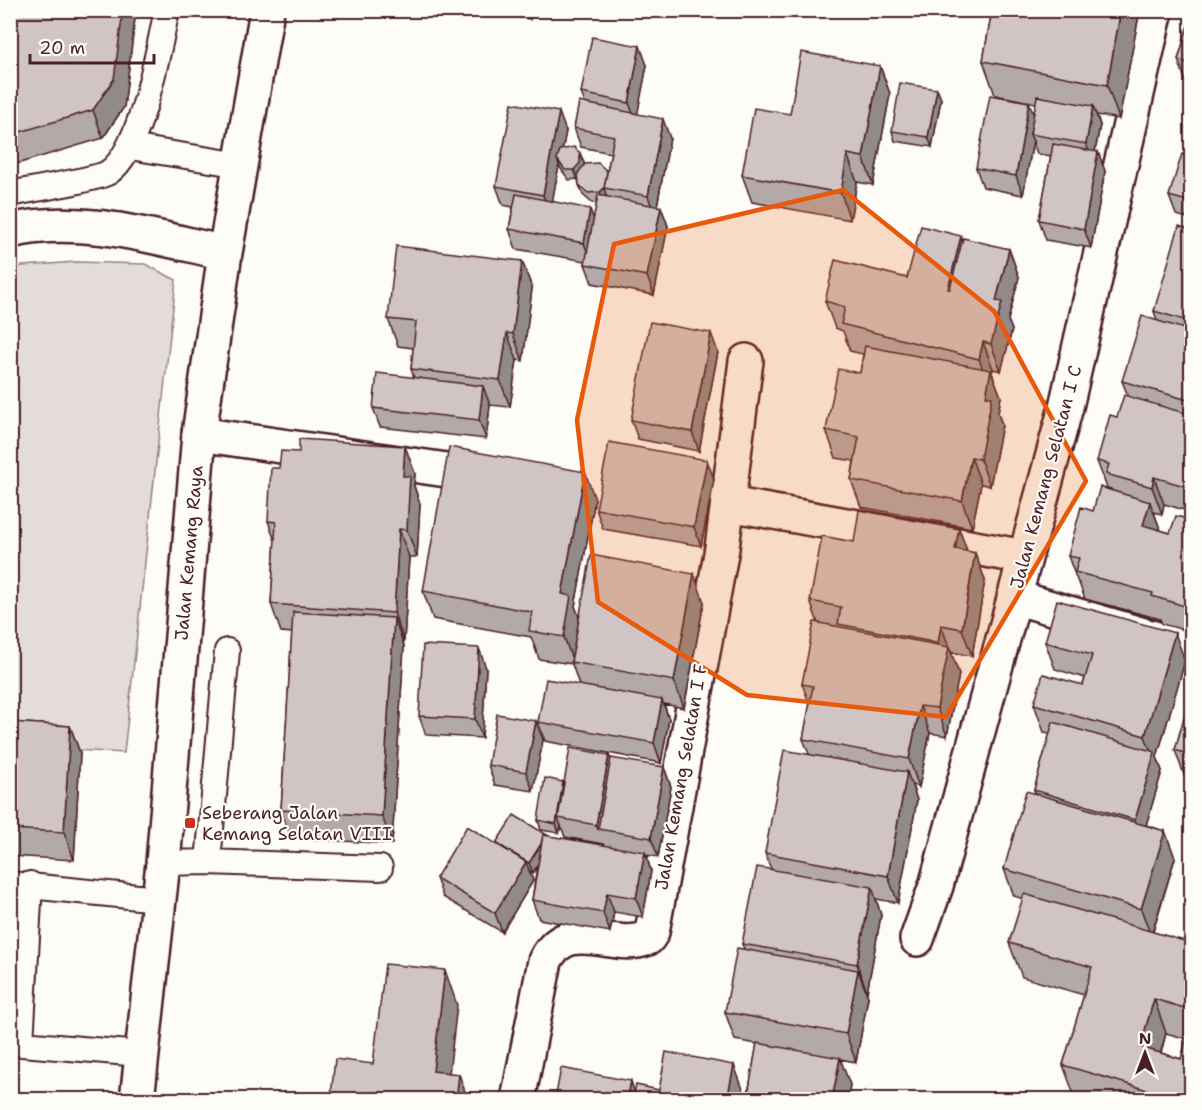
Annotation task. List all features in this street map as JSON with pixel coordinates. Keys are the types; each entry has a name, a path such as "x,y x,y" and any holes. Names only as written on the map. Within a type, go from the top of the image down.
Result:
{"street":[{"name":"Jalan Kemang Raya","path":"137,1100 163,863 199,434 225,253 267,10"},
{"name":"Jalan Kemang Selatan I C","path":"916,939 936,886 1066,408 1156,10"},
{"path":"10,231 71,226 125,231 225,253"},
{"name":"Jalan Kemang Selatan I F","path":"518,1100 545,961 551,950 573,937 630,942 648,938 652,932 729,504 746,361"},
{"path":"199,434 519,480"},
{"path":"729,504 1025,557"},
{"path":"1014,597 1191,649"}],"lane":[{"path":"10,194 108,173 130,147 146,99 167,10"},
{"path":"130,147 241,165"},
{"path":"208,862 227,651"},
{"path":"163,863 208,862 380,868"},
{"path":"141,1054 16,1043 20,884 158,899"}],"highlighted area":[{"path":"843,190 994,311 1086,481 946,717 747,695 598,602 577,420 614,244"}],"shaded area":[{"path":"76,262 145,264 176,280 124,753 11,746 10,267"}],"building":[{"path":"10,10 123,10 114,79 93,110 10,135"},
{"path":"992,10 1121,10 1107,85 983,61"},
{"path":"1191,16 1191,64 1178,60"},
{"path":"592,37 640,46 629,103 581,93"},
{"path":"801,52 880,66 863,157 847,154 841,193 742,175 754,108 790,114"},
{"path":"900,83 937,89 928,137 892,131"},
{"path":"990,95 1029,102 1016,176 976,168"},
{"path":"1037,96 1093,106 1086,144 1030,134"},
{"path":"579,102 663,119 648,196 604,188 614,136 574,128"},
{"path":"512,103 559,112 543,195 496,186"},
{"path":"1053,144 1098,152 1084,229 1039,220"},
{"path":"574,147 580,153 580,163 574,170 565,170 557,159 560,150"},
{"path":"1182,154 1191,157 1191,202 1169,196"},
{"path":"598,163 607,171 604,188 600,192 588,193 579,185 578,173 585,164"},
{"path":"516,194 590,209 584,243 509,229"},
{"path":"598,195 661,207 647,276 585,264"},
{"path":"921,226 961,236 948,289 950,289 963,238 1009,249 996,301 1002,302 991,344 983,342 979,359 841,324 845,307 825,301 835,260 907,278"},
{"path":"1179,226 1191,230 1191,322 1154,311"},
{"path":"396,246 522,261 513,334 507,333 500,380 411,369 416,322 388,319"},
{"path":"1142,316 1191,331 1191,387 1188,400 1122,381"},
{"path":"650,322 711,333 692,432 631,420"},
{"path":"865,346 991,370 986,396 992,397 980,459 971,457 962,501 851,480 859,437 826,430 838,369 860,373"},
{"path":"377,373 483,386 479,420 373,408"},
{"path":"1124,395 1191,415 1191,488 1154,477 1152,487 1106,474 1109,464 1097,461 1110,415 1117,417"},
{"path":"299,439 405,446 403,476 410,476 407,530 399,529 394,613 271,604 276,522 268,521 271,468 279,468 281,451 299,452"},
{"path":"609,442 707,460 694,527 596,509"},
{"path":"449,447 585,472 562,594 571,596 564,637 529,631 532,612 423,591"},
{"path":"1100,487 1150,502 1143,525 1170,533 1176,516 1191,520 1191,608 1152,596 1153,593 1075,572 1079,558 1068,556 1081,507 1093,511"},
{"path":"859,510 959,529 955,549 975,553 962,629 941,625 938,643 838,624 841,607 810,601 822,536 854,542"},
{"path":"591,555 694,574 674,681 571,662"},
{"path":"1057,600 1175,633 1145,736 1034,704 1043,674 1083,685 1092,655 1045,642"},
{"path":"293,612 394,618 382,816 281,810"},
{"path":"814,622 949,647 937,708 920,706 909,759 803,739 813,686 802,684"},
{"path":"423,645 479,648 475,719 419,716"},
{"path":"546,679 662,700 654,743 538,722"},
{"path":"1191,693 1191,755 1175,750"},
{"path":"497,714 536,721 526,772 488,765"},
{"path":"10,722 70,726 64,832 10,829"},
{"path":"1053,722 1155,752 1135,820 1034,790"},
{"path":"570,748 609,755 596,825 558,818"},
{"path":"784,750 907,772 888,876 765,853"},
{"path":"611,758 664,767 651,838 598,829"},
{"path":"545,778 563,782 556,824 538,820"},
{"path":"1026,791 1165,831 1141,909 1004,869"},
{"path":"514,815 547,835 543,835 541,844 529,863 496,843"},
{"path":"467,826 526,862 495,913 436,878"},
{"path":"543,835 645,852 636,898 607,893 603,913 532,900"},
{"path":"757,867 872,887 857,964 742,944"},
{"path":"1024,894 1191,943 1191,1010 1154,999 1140,1047 1181,1059 1191,1022 1191,1100 1181,1100 1063,1065 1092,967 1009,943"},
{"path":"737,948 858,970 846,1034 725,1012"},
{"path":"385,964 445,970 433,1071 459,1074 456,1100 311,1100 312,1094 331,1096 335,1059 373,1064"},
{"path":"757,1043 840,1058 832,1100 747,1100"},
{"path":"666,1052 734,1065 727,1100 633,1100 636,1085 659,1090"},
{"path":"561,1068 631,1081 627,1100 555,1100"}],"place":[{"name":"Seberang Jalan Kemang Selatan VIII","path":"190,823"}]}
